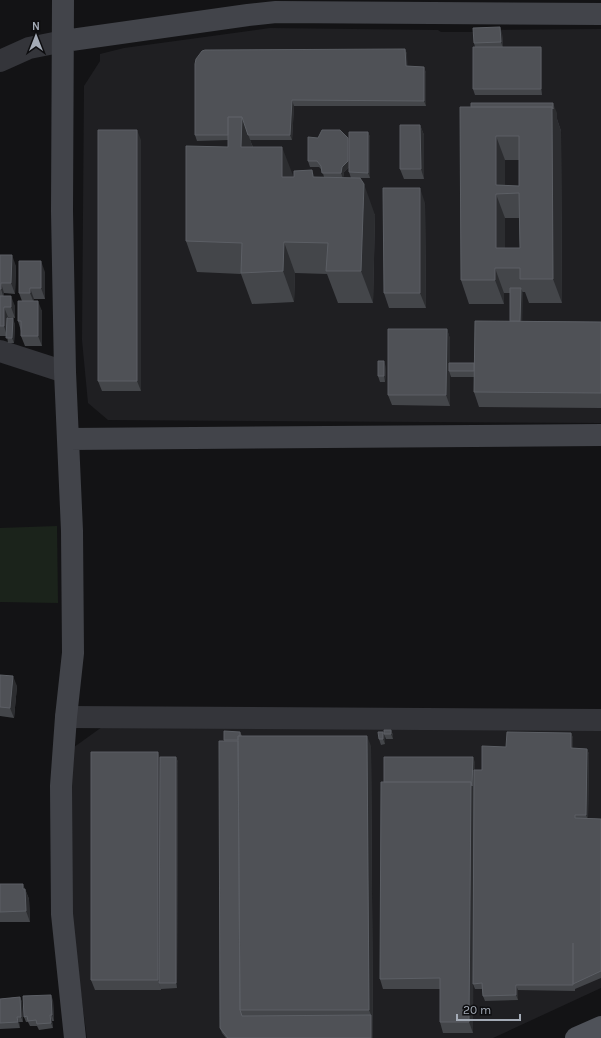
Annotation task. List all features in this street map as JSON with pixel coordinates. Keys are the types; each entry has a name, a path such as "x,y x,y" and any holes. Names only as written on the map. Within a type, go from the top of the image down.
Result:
{"main road":[{"path":"576,1038 601,1027"}],"street":[{"path":"64,0 62,211 64,372 69,439 72,531 73,653 66,717 61,786 62,914 75,1038"},
{"path":"0,60 29,48 276,12 601,14"},
{"path":"0,351 64,372"},
{"path":"69,439 601,435"},
{"path":"66,717 601,720"}],"shaded area":[{"path":"270,28 438,30 441,32 473,32 476,30 601,29 601,423 108,420 88,403 82,340 84,86 100,61 100,54 124,48"},
{"path":"57,526 58,603 0,602 0,528"},
{"path":"102,727 601,728 601,988 493,1038 87,1038 72,928 70,750"}],"building":[{"path":"500,27 501,42 474,43 473,28"},
{"path":"473,47 541,47 541,89 473,89"},
{"path":"405,49 406,66 424,67 424,101 292,100 290,135 248,135 242,117 228,117 228,135 195,135 195,64 196,59 202,51"},
{"path":"471,103 553,103 553,109 552,107 471,107"},
{"path":"460,107 552,107 553,279 520,279 520,268 495,268 495,280 461,280","holes":["496,136 519,136 519,186 496,185","519,193 520,248 496,248 496,194"]},
{"path":"228,117 242,117 241,147 282,147 282,177 294,177 294,171 312,170 313,177 360,178 364,184 361,271 326,271 328,243 284,242 283,271 241,273 242,243 186,241 186,146 228,147"},
{"path":"400,125 420,125 421,169 400,169"},
{"path":"98,130 137,130 137,381 98,381"},
{"path":"322,130 340,130 348,138 348,161 342,167 341,173 322,173 321,166 317,161 308,161 308,137 318,138"},
{"path":"349,132 368,132 368,173 349,172"},
{"path":"383,188 420,188 420,293 384,293"},
{"path":"0,255 12,255 11,283 1,283 1,289 0,289"},
{"path":"19,261 41,261 41,288 30,288 30,293 19,293"},
{"path":"510,288 521,288 520,321 510,321"},
{"path":"0,296 11,296 11,307 4,307 4,326 0,326"},
{"path":"18,301 38,301 38,336 21,336 21,321 18,321"},
{"path":"7,318 13,318 12,338 6,338"},
{"path":"475,321 601,322 601,393 474,392"},
{"path":"388,329 447,329 446,395 388,395"},
{"path":"378,361 384,361 384,376 378,376"},
{"path":"449,363 474,363 474,371 449,371"},
{"path":"0,675 13,676 10,708 0,707"},
{"path":"384,730 391,730 391,734 384,734"},
{"path":"224,731 240,732 240,736 238,736 238,740 224,740"},
{"path":"378,732 383,732 383,739 379,739"},
{"path":"507,732 571,733 571,748 587,749 586,815 575,815 575,818 601,819 601,971 573,985 516,985 516,995 483,996 482,983 473,984 474,770 482,770 482,746 506,747"},
{"path":"238,736 367,736 369,1010 240,1010"},
{"path":"219,741 238,741 240,1010 242,1016 371,1015 371,1038 228,1038 220,1028"},
{"path":"91,752 158,752 158,980 91,980"},
{"path":"160,757 176,757 176,983 159,983"},
{"path":"384,757 473,757 472,786 471,782 384,782"},
{"path":"381,782 471,782 469,1022 440,1022 440,978 380,979"},
{"path":"0,884 23,884 23,889 25,889 26,911 0,912"},
{"path":"51,995 51,1023 37,1024 36,1020 28,1021 27,1016 24,1017 23,996"},
{"path":"20,997 21,1017 17,1017 18,1022 0,1023 0,999"}]}
